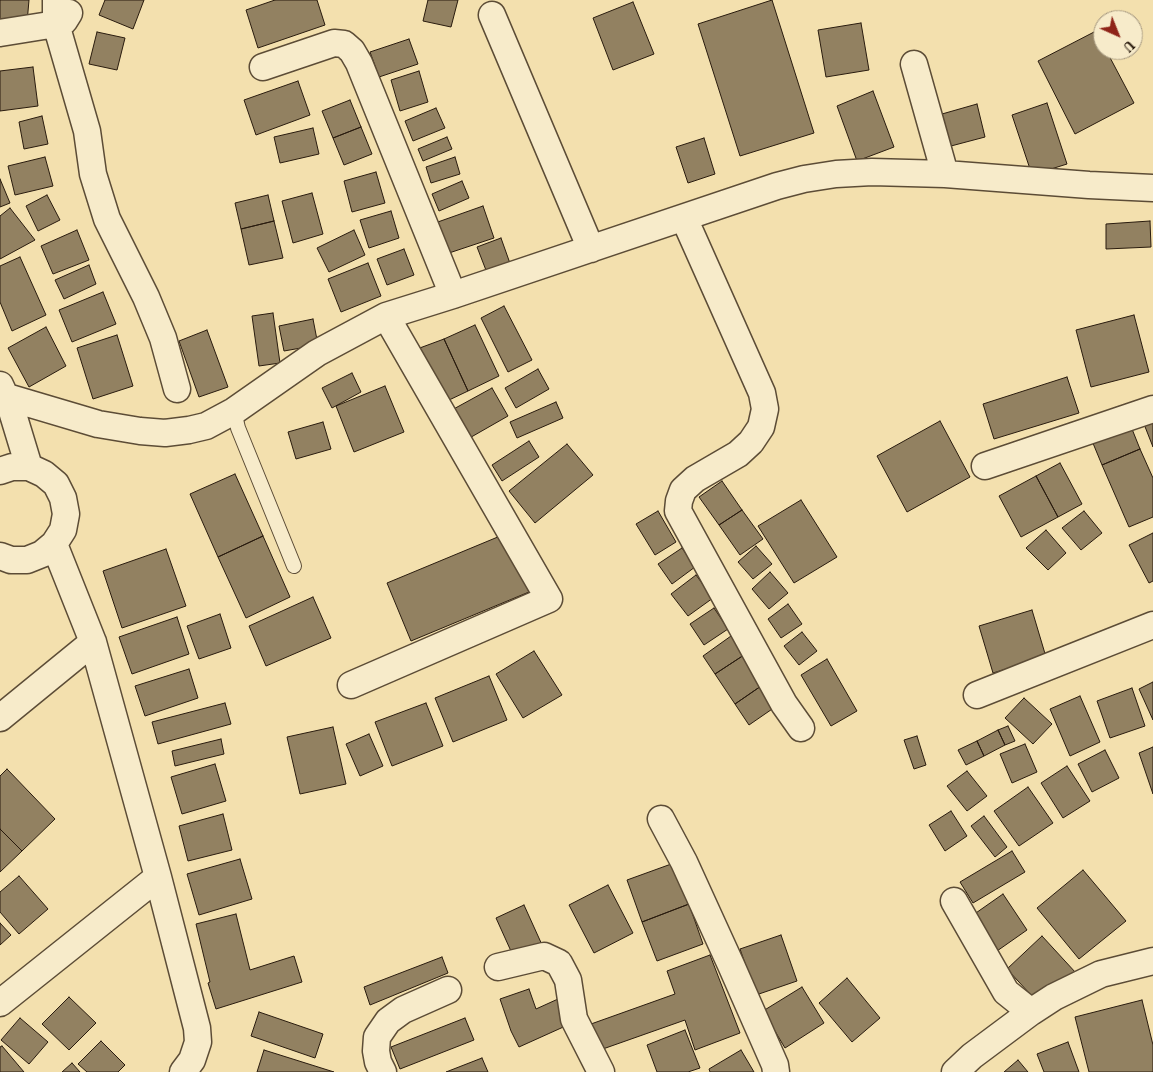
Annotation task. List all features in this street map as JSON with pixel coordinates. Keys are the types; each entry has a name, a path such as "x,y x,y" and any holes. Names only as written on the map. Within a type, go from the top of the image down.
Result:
{"street":[{"path":"56,12 64,21 73,0"},
{"path":"0,33 56,12"},
{"path":"56,12 87,131 93,174 107,219 146,297 163,338 177,389"},
{"path":"492,15 591,249"},
{"path":"263,67 334,43 344,44 352,51 359,63 453,295"},
{"path":"914,64 945,174"},
{"path":"2,392 98,424 165,433 189,430 206,426 234,411 317,353 386,316 777,186 804,179 836,174 872,172 945,174 1153,188"},
{"path":"684,218 762,393 765,409 761,428 751,442 738,454 695,479 683,490 678,511 784,704 801,728"},
{"path":"351,685 549,599 386,316"},
{"path":"2,392 12,411 29,467"},
{"path":"985,466 1153,408"},
{"path":"0,471 12,467 29,467 44,474 56,484 63,498 66,514 63,530 54,544 42,554 27,560 11,560 0,556"},
{"path":"54,544 93,642 158,877 197,1028 198,1042 192,1060 183,1072"},
{"path":"977,695 1153,625"},
{"path":"0,718 93,642"},
{"path":"661,819 684,862 731,965 776,1066 776,1072"},
{"path":"0,1003 158,877"},
{"path":"954,901 1006,992 1031,1012"},
{"path":"498,966 544,956 559,963 568,980 574,1019 601,1072"},
{"path":"955,1072 972,1056 1054,997 1101,974 1153,961"},
{"path":"383,1072 378,1062 376,1051 377,1038 384,1026 403,1010 448,990"}],"lane":[{"path":"234,411 238,428 294,566"}],"building":[{"path":"0,0 29,0 27,23 0,21"},
{"path":"105,0 144,0 133,29 99,15"},
{"path":"275,0 317,0 325,25 258,48 246,10"},
{"path":"428,0 458,0 451,27 423,21"},
{"path":"772,0 814,133 740,156 698,24"},
{"path":"633,2 654,54 613,70 593,18"},
{"path":"861,23 869,70 826,77 818,30"},
{"path":"97,32 125,38 117,70 89,64"},
{"path":"1093,33 1093,60 1111,60 1134,103 1075,134 1038,61"},
{"path":"409,39 418,64 379,77 370,52"},
{"path":"33,67 38,106 0,111 0,71"},
{"path":"419,71 428,102 400,111 391,80"},
{"path":"298,81 310,115 256,135 244,100"},
{"path":"873,91 894,147 857,161 837,106"},
{"path":"350,100 361,127 333,138 322,111"},
{"path":"1047,103 1067,164 1032,175 1012,115"},
{"path":"977,104 985,137 951,146 942,114"},
{"path":"436,108 445,128 413,141 405,121"},
{"path":"42,116 48,144 24,149 19,122"},
{"path":"361,127 372,154 344,165 333,138"},
{"path":"313,128 319,154 280,163 274,137"},
{"path":"447,137 452,149 423,161 418,149"},
{"path":"704,138 715,174 688,183 676,147"},
{"path":"45,157 53,186 15,195 8,166"},
{"path":"455,157 460,174 431,183 426,167"},
{"path":"376,172 385,203 352,212 344,181"},
{"path":"0,179 10,203 0,207"},
{"path":"462,181 469,198 439,211 432,194"},
{"path":"312,193 323,234 293,243 282,201"},
{"path":"47,195 60,220 38,231 26,206"},
{"path":"268,195 274,221 241,229 235,203"},
{"path":"483,206 494,238 446,254 435,223"},
{"path":"10,208 35,240 0,259 0,216"},
{"path":"391,211 399,238 369,248 360,220"},
{"path":"274,221 283,258 249,265 241,229"},
{"path":"1150,221 1151,247 1106,249 1106,224"},
{"path":"77,230 89,260 53,274 41,246"},
{"path":"354,230 365,255 329,272 317,248"},
{"path":"501,238 512,269 489,278 477,247"},
{"path":"404,249 414,275 387,285 377,259"},
{"path":"20,257 46,315 12,331 0,302 0,266"},
{"path":"368,263 381,296 341,312 328,279"},
{"path":"89,265 96,284 64,299 55,280"},
{"path":"103,292 116,324 72,342 59,310"},
{"path":"504,306 532,360 508,372 481,318"},
{"path":"273,313 280,363 259,366 252,316"},
{"path":"1134,315 1149,372 1091,387 1076,330"},
{"path":"313,319 318,345 284,351 279,326"},
{"path":"475,325 499,376 468,391 444,339"},
{"path":"46,327 66,366 29,387 8,348"},
{"path":"207,330 228,387 199,397 179,341"},
{"path":"117,335 133,386 93,399 77,348"},
{"path":"444,339 468,391 447,401 417,349"},
{"path":"538,369 549,389 516,408 505,388"},
{"path":"352,373 361,392 332,408 322,388"},
{"path":"1067,377 1079,413 994,439 983,404"},
{"path":"385,386 404,432 354,452 336,406"},
{"path":"492,388 508,416 466,440 450,411"},
{"path":"556,402 563,418 517,438 510,422"},
{"path":"1153,414 1153,447 1142,419"},
{"path":"1128,419 1140,449 1102,465 1090,436"},
{"path":"940,421 970,477 907,512 877,456"},
{"path":"323,422 331,449 296,459 288,432"},
{"path":"529,441 539,457 502,481 492,465"},
{"path":"567,444 593,475 535,523 509,491"},
{"path":"1140,449 1153,478 1153,517 1129,527 1102,465"},
{"path":"1060,463 1082,504 1058,517 1036,476"},
{"path":"235,474 263,536 218,557 190,494"},
{"path":"1036,476 1058,517 1021,537 999,496"},
{"path":"722,481 742,510 719,525 699,497"},
{"path":"801,500 837,557 794,583 758,526"},
{"path":"742,510 763,539 740,555 719,525"},
{"path":"658,511 676,542 655,555 636,524"},
{"path":"1084,511 1102,533 1081,550 1062,528"},
{"path":"1046,530 1066,553 1048,570 1026,548"},
{"path":"1153,533 1153,581 1149,583 1129,545"},
{"path":"505,534 529,592 411,641 387,583"},
{"path":"263,536 290,597 246,618 218,557"},
{"path":"756,546 772,564 753,579 738,562"},
{"path":"682,548 695,567 672,584 658,564"},
{"path":"166,549 186,606 122,628 103,571"},
{"path":"770,572 788,593 769,609 752,589"},
{"path":"696,575 713,598 688,616 671,594"},
{"path":"313,597 331,638 266,666 249,626"},
{"path":"788,604 802,624 781,638 768,619"},
{"path":"714,608 728,629 704,645 690,624"},
{"path":"1032,610 1046,657 993,673 979,626"},
{"path":"220,614 231,648 199,659 187,626"},
{"path":"177,617 189,654 132,674 119,637"},
{"path":"802,632 817,651 799,665 784,646"},
{"path":"731,636 744,655 715,674 703,656"},
{"path":"534,651 562,695 523,718 496,674"},
{"path":"744,655 764,684 735,704 715,674"},
{"path":"827,659 857,711 831,726 801,675"},
{"path":"189,669 198,698 145,716 135,686"},
{"path":"489,676 507,720 453,742 435,698"},
{"path":"1153,682 1153,720 1139,689"},
{"path":"764,684 778,705 749,725 735,704"},
{"path":"1132,688 1145,726 1110,738 1097,701"},
{"path":"1080,696 1100,742 1070,756 1050,709"},
{"path":"1024,698 1052,724 1033,744 1005,718"},
{"path":"225,703 231,724 158,744 152,722"},
{"path":"426,703 443,746 392,766 375,722"},
{"path":"1008,726 1015,741 1005,745 998,730"},
{"path":"333,727 346,784 300,794 287,737"},
{"path":"998,730 1005,745 984,756 977,741"},
{"path":"369,734 383,766 360,776 346,744"},
{"path":"917,736 926,765 914,769 904,740"},
{"path":"221,739 224,754 175,766 172,751"},
{"path":"977,741 984,756 966,765 958,750"},
{"path":"1025,744 1037,772 1012,783 1000,754"},
{"path":"1153,747 1153,794 1139,753"},
{"path":"1105,750 1119,778 1092,792 1078,764"},
{"path":"215,764 226,801 182,814 171,777"},
{"path":"1067,766 1090,801 1063,818 1041,783"},
{"path":"7,769 55,819 22,851 0,829 0,776"},
{"path":"967,771 987,796 967,811 947,786"},
{"path":"1028,787 1053,823 1019,846 994,811"},
{"path":"951,811 967,836 945,851 929,825"},
{"path":"223,814 232,850 188,861 179,826"},
{"path":"984,816 1007,847 995,857 971,826"},
{"path":"0,829 22,851 0,872"},
{"path":"1012,851 1025,872 973,903 960,882"},
{"path":"240,859 252,899 199,915 187,874"},
{"path":"674,863 689,904 642,922 627,880"},
{"path":"1083,870 1126,921 1079,959 1037,908"},
{"path":"19,876 48,909 19,934 0,912 0,892"},
{"path":"608,885 633,933 594,953 569,905"},
{"path":"1003,894 1027,930 997,951 973,915"},
{"path":"689,904 703,944 657,961 642,922"},
{"path":"524,905 543,947 515,960 496,918"},
{"path":"236,914 250,970 294,956 302,982 216,1009 208,983 210,982 196,924"},
{"path":"0,923 11,935 0,945"},
{"path":"781,935 797,981 756,995 740,949"},
{"path":"1042,936 1076,973 1041,1006 1007,969"},
{"path":"710,955 740,1033 695,1050 685,1020 600,1050 591,1024 675,994 667,971"},
{"path":"442,957 448,973 370,1005 364,987"},
{"path":"847,978 880,1018 852,1042 819,1003"},
{"path":"802,987 824,1023 785,1048 763,1011"},
{"path":"529,989 536,1009 558,999 570,1024 519,1047 511,1031 500,999"},
{"path":"69,997 96,1023 69,1050 42,1024"},
{"path":"1142,1000 1153,1045 1153,1072 1089,1072 1075,1017"},
{"path":"259,1012 323,1034 315,1058 251,1036"},
{"path":"20,1018 48,1042 29,1064 1,1040"},
{"path":"465,1018 474,1040 400,1069 391,1047"},
{"path":"685,1030 700,1068 688,1072 657,1072 647,1045"},
{"path":"101,1041 125,1065 118,1072 87,1072 78,1064"},
{"path":"1068,1042 1079,1072 1044,1072 1037,1054"},
{"path":"2,1046 24,1072 0,1072 0,1047"},
{"path":"264,1050 334,1072 257,1072"},
{"path":"741,1050 754,1072 710,1072 709,1069"},
{"path":"482,1058 488,1072 446,1072"},
{"path":"1018,1060 1028,1072 1004,1072"},
{"path":"72,1063 80,1072 62,1072"}]}
